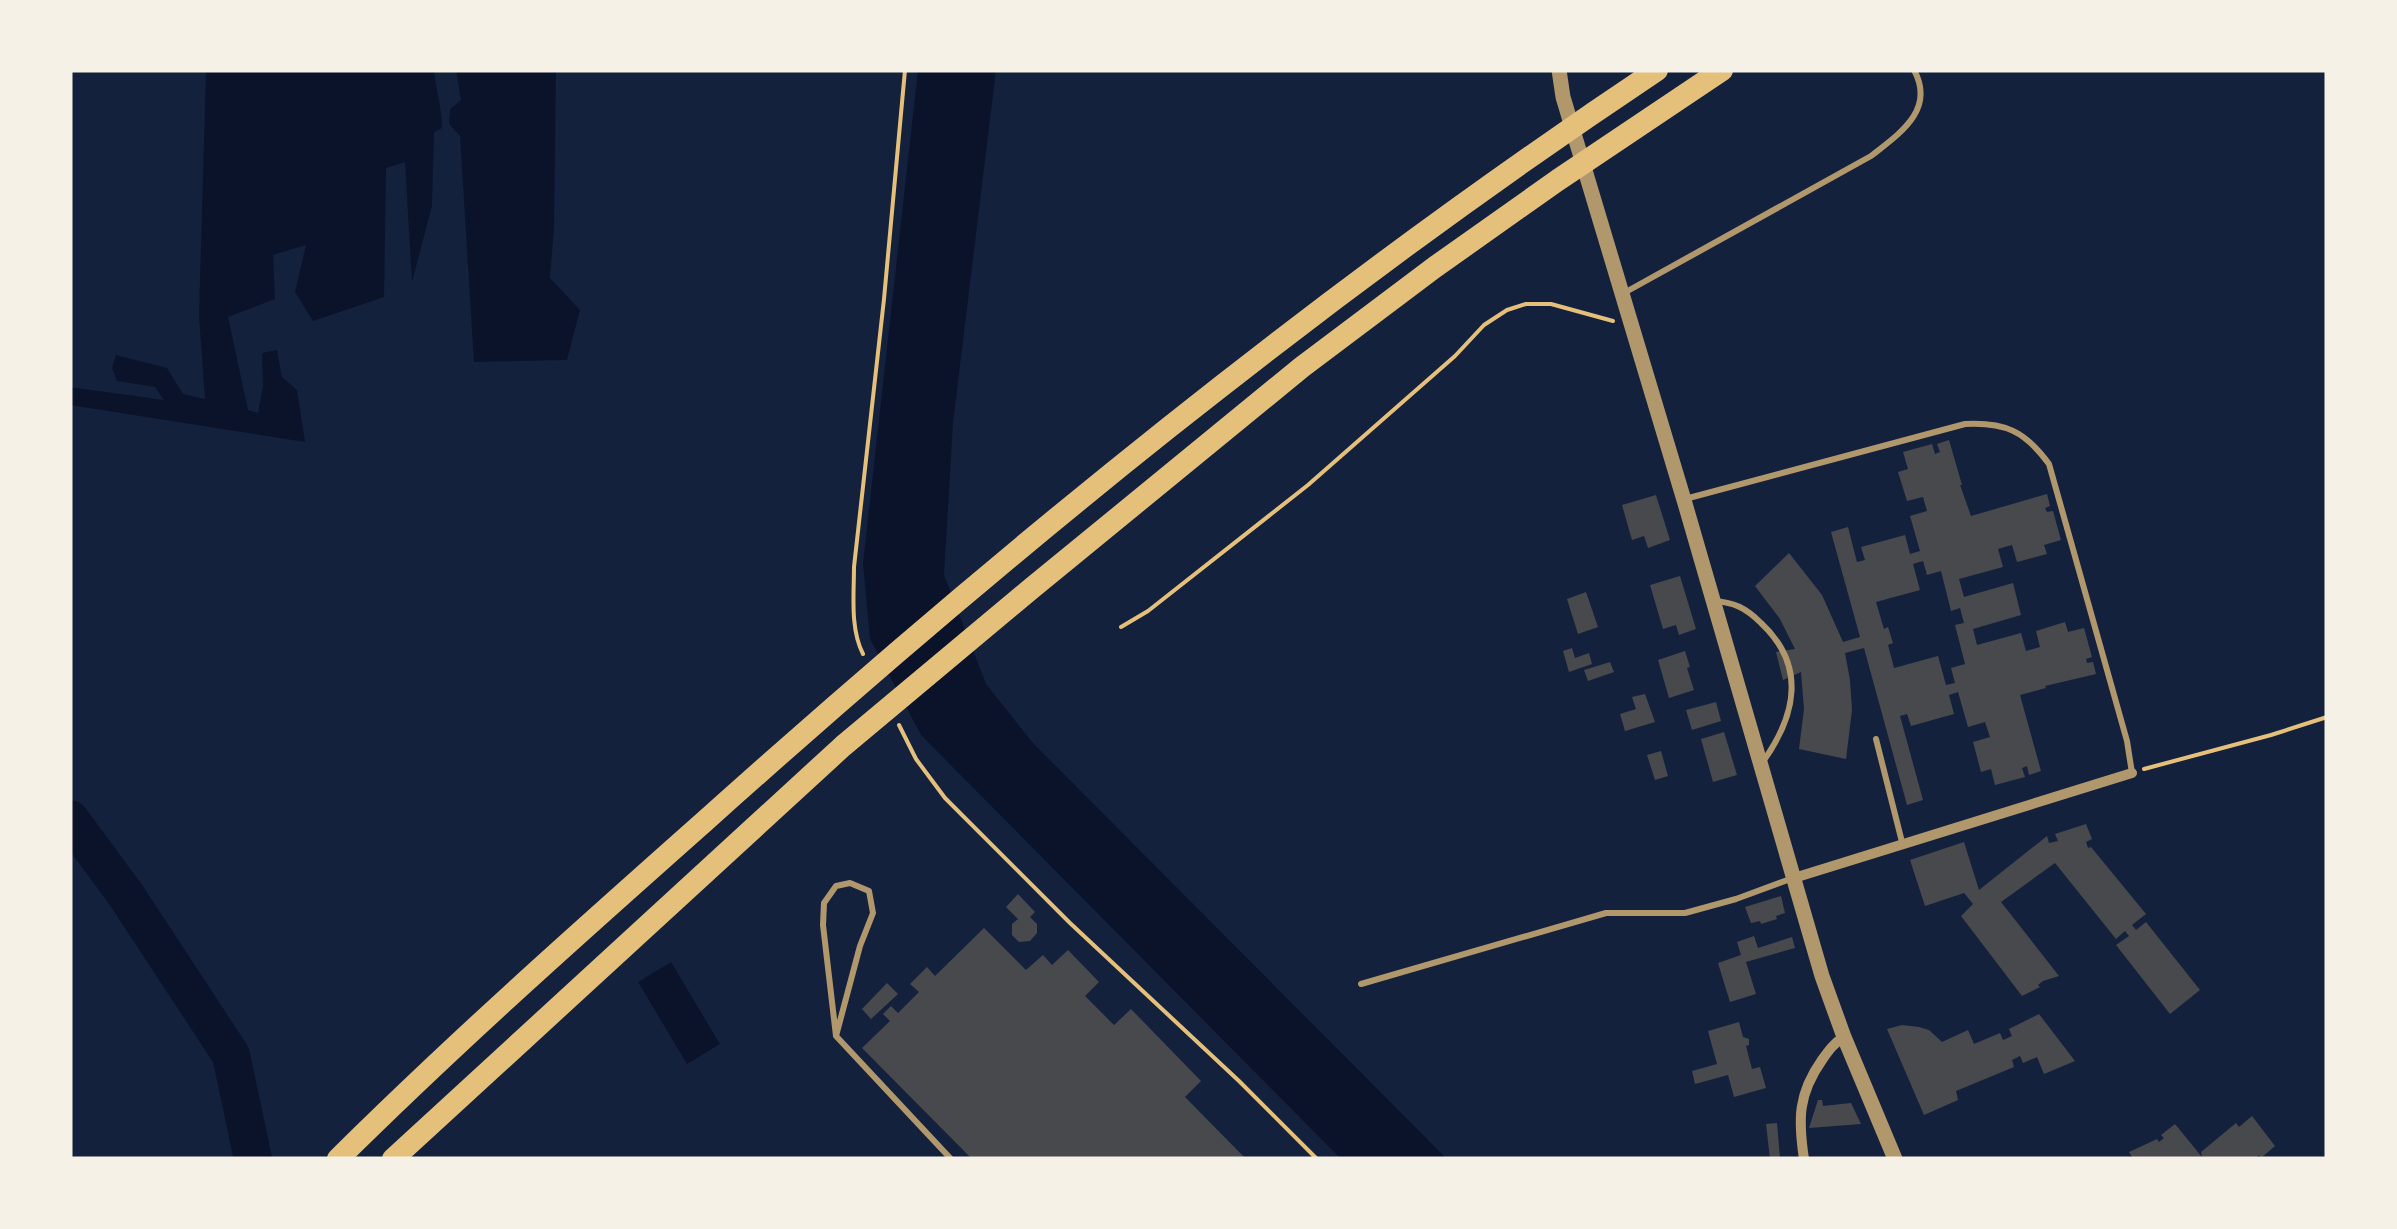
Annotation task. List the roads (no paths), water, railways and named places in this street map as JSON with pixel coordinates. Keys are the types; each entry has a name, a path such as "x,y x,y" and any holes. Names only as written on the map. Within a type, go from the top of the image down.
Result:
{"highway":[{"path":"338,1159 648,870 1008,558 1275,344 1540,150 1658,70"},
{"path":"393,1159 844,746 1032,588 1302,367 1435,267 1722,70"}],"street":[{"path":"1559,70 1563,97 1822,976 1895,1159"},
{"path":"1794,878 2132,772"},
{"path":"1804,1159 1799,1126 1802,1100 1815,1070 1835,1042 1844,1037"}],"lane":[{"path":"1623,294 1872,156 1906,128 1920,104 1914,70"},
{"path":"1684,500 1964,424 2004,426 2020,434 2048,464 2122,723 2132,772"},
{"path":"1713,601 1734,602 1750,612 1786,654 1793,684 1790,711 1777,742 1761,764"},
{"path":"1876,740 1902,842"},
{"path":"1360,984 1606,913 1685,912 1794,878"},
{"path":"836,1036 873,913 868,891 850,883 836,886 824,903 822,925 836,1036 952,1159"}],"water":[{"path":"206,70 434,70 442,128 434,132 432,206 412,282 405,162 386,168 384,297 313,321 295,292 306,245 273,255 275,299 228,317 248,410 258,413 263,386 262,353 277,350 282,377 297,390 305,442 70,405 70,387 164,400 155,387 117,381 112,368 116,355 167,368 183,394 205,399 199,316"},
{"path":"456,70 556,70 550,278 580,310 567,360 474,362 460,136 449,124 450,109 461,100"},
{"path":"918,70 996,70 953,423 944,575 986,684 1033,743 1447,1159 1341,1159 921,735 870,639 863,563"},
{"path":"671,962 720,1044 687,1064 638,982"}],"waterway":[{"path":"70,819 126,895 231,1055 253,1159"}]}
